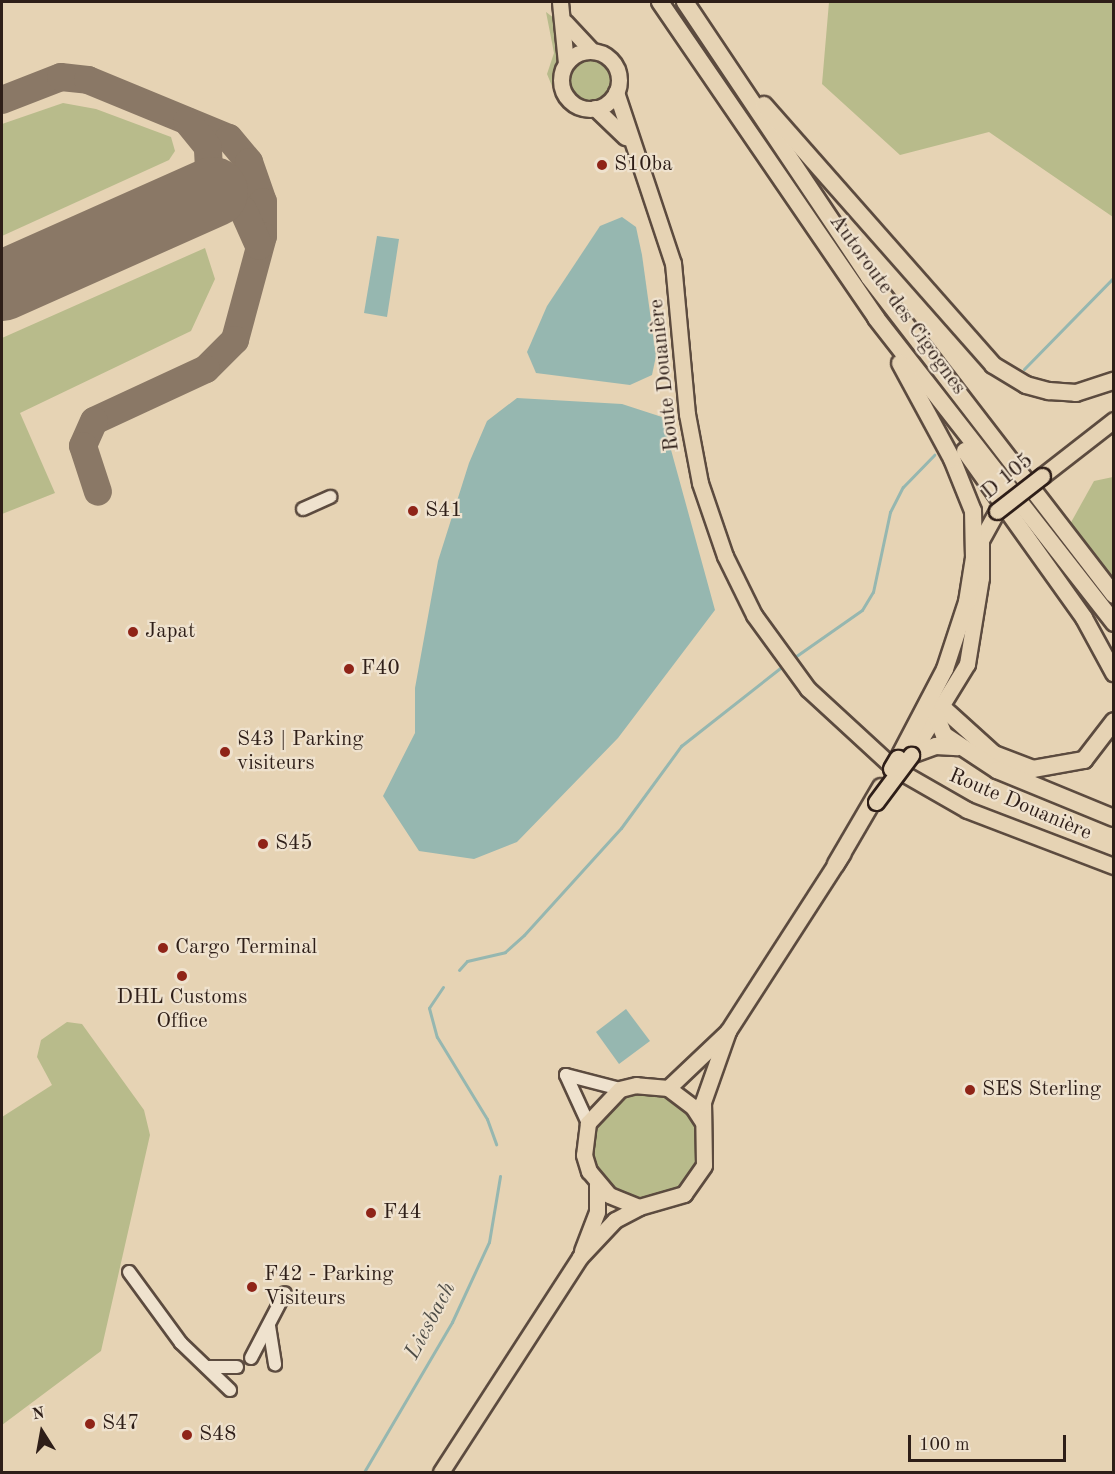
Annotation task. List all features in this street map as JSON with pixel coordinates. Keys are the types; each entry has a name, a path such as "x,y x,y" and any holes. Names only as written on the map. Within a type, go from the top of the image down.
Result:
{"highway":[{"name":"Autoroute des Cigognes","path":"660,2 876,318 1113,623"},
{"name":"Autoroute des Cigognes","path":"685,2 869,277 1113,595"},
{"path":"727,62 993,365 1026,385 1049,391 1076,393 1113,381"},
{"path":"876,318 1084,618 1113,673"},
{"path":"836,864 886,778 904,757 945,669 967,602 974,558 973,511 952,459 876,318"},
{"path":"939,712 994,754 1033,769 1084,760 1113,721"},
{"path":"939,712 944,735 958,747 1046,794 1113,818"},
{"path":"904,757 958,747"}],"main road":[{"path":"560,2 565,21 564,94 578,106 595,108 616,92 613,62 591,50 565,21"},
{"path":"566,63 591,50"},
{"name":"Route Douanière","path":"616,92 631,145 655,198 673,263 687,414 700,483 736,581 781,656 852,734 894,768 967,810 1113,866"},
{"name":"Route Douanière","path":"595,108 631,145"},
{"name":"D 105","path":"939,712 967,664 981,578 981,540 997,511 1113,420"},
{"path":"441,1473 580,1257 615,1220 639,1207 670,1202 695,1182 704,1165 703,1102 728,1031 904,757 939,712"},
{"path":"668,1088 728,1031"},
{"path":"580,1257 597,1212 597,1184 584,1155 588,1124 601,1104 620,1089 636,1085 668,1088 693,1107 702,1121"},
{"path":"597,1184 639,1207"}],"street":[{"path":"303,509 330,498"},
{"path":"588,1124 566,1075 620,1089"},
{"path":"129,1272 181,1343 230,1390"},
{"path":"251,1358 285,1293"},
{"path":"269,1326 275,1365"},
{"path":"207,1366 237,1367"}],"green space":[{"path":"829,2 1113,2 1113,217 989,132 900,155 822,84"},
{"path":"546,12 558,21 560,60 554,91 547,74 554,53"},
{"path":"590,59 605,65 611,80 605,95 590,101 575,95 569,80 575,65"},
{"path":"63,103 96,109 171,137 175,151 169,160 2,236 2,124"},
{"path":"205,248 215,279 191,331 20,413 55,493 2,514 2,338"},
{"path":"1113,477 1113,578 1069,526 1094,481"},
{"path":"67,1022 82,1024 144,1110 150,1135 101,1351 2,1425 2,1117 52,1085 37,1057 41,1040"},
{"path":"645,1092 665,1096 682,1108 694,1125 698,1145 694,1165 682,1182 665,1194 645,1198 625,1194 608,1182 596,1165 592,1145 596,1125 608,1108 625,1096"}],"water":[{"path":"622,217 636,227 642,255 656,356 652,375 630,385 536,373 527,352 547,306 600,226"},
{"path":"377,236 399,239 387,317 364,313"},
{"path":"517,398 622,404 662,417 715,610 618,738 517,842 474,859 419,851 383,796 415,733 415,688 438,561 469,463 487,421"},
{"path":"626,1009 650,1041 619,1064 596,1032"}],"waterway":[{"path":"1024,369 1114,277"},
{"path":"792,659 862,610 873,592 890,512 903,487 934,455"},
{"path":"459,970 467,961 505,952 524,935 621,828 681,746 784,665"},
{"path":"443,987 429,1008 437,1037 487,1119 496,1144"},
{"name":"Liesbach","path":"364,1472 452,1322 489,1242 500,1176"}],"taxiway":[{"path":"2,100 61,77 88,80 229,138 249,162 263,202 263,236 235,340 206,369 94,421 83,446 98,492"},
{"path":"179,206 199,192 209,169 208,147 187,121"},
{"path":"142,224 204,200 219,199 243,210 259,246"}],"runway":[{"path":"2,286 213,192"}],"place":[{"name":"S10ba","path":"602,165"},
{"name":"S41","path":"413,511"},
{"name":"Japat","path":"133,632"},
{"name":"F40","path":"349,669"},
{"name":"S43 | Parking visiteurs","path":"225,752"},
{"name":"S45","path":"263,844"},
{"name":"Cargo Terminal","path":"163,948"},
{"name":"DHL Customs Office","path":"182,976"},
{"name":"SES Sterling","path":"970,1090"},
{"name":"F44","path":"371,1213"},
{"name":"F42 - Parking Visiteurs","path":"252,1287"},
{"name":"S47","path":"90,1424"},
{"name":"S48","path":"187,1435"}]}
